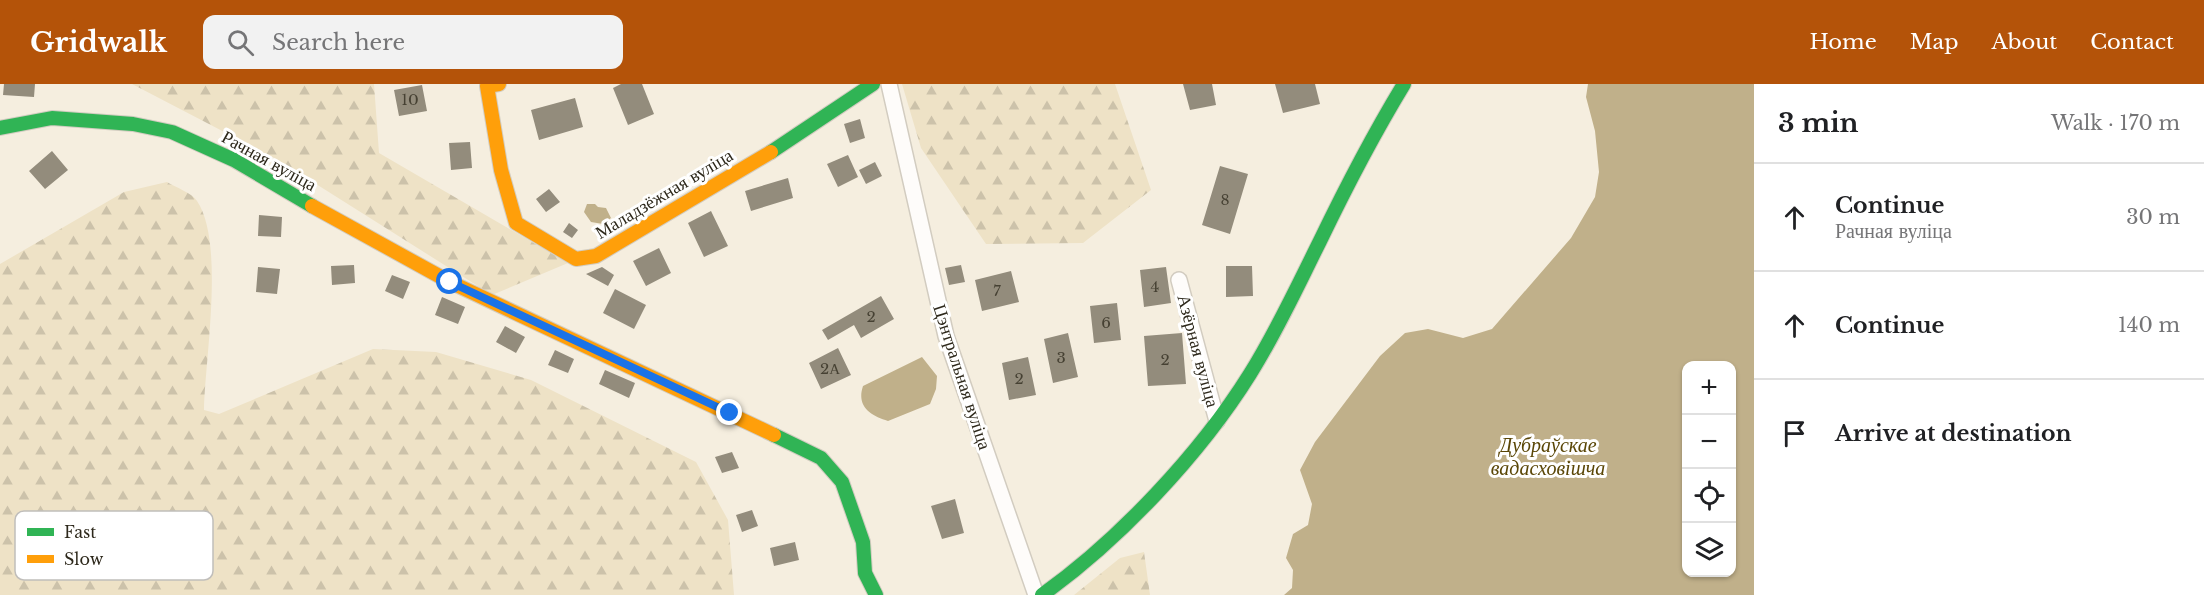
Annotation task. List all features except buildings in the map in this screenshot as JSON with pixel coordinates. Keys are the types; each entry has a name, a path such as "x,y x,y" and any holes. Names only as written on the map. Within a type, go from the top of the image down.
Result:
{"street":[{"name":"Маладзёжная вуліца","path":"499,84 487,86 501,170 516,223 576,259 596,255 776,149 873,84"},
{"name":"Цэнтральная вуліца","path":"889,84 946,336 1036,595"},
{"path":"1042,595 1070,575 1114,537 1179,468 1217,422 1261,356 1367,147 1404,84"},
{"name":"Рачная вуліца","path":"0,129 52,117 133,124 172,132 234,160 431,272 500,307 730,413 821,458 842,482 863,542 865,573 876,595"},
{"name":"Азёрная вуліца","path":"1179,280 1217,422"}],"green space":[{"path":"132,84 374,84 379,153 568,263 492,295 278,160"},
{"path":"902,84 1115,84 1151,190 1083,243 986,244 921,148"},
{"path":"167,182 195,198 205,220 212,272 204,410 219,414 373,349 436,352 531,380 696,462 728,520 734,595 0,595 0,264 124,192"},
{"path":"1144,552 1150,595 1074,595 1120,558"}],"water":[{"name":"Дубраўскае вадасховішча","path":"1588,84 1754,84 1754,595 1284,595 1292,588 1293,570 1286,558 1293,534 1308,525 1312,504 1300,470 1315,442 1380,356 1405,333 1428,329 1463,338 1492,329 1571,238 1595,197 1599,172 1595,131 1586,97"},
{"path":"587,204 606,208 611,218 603,224 591,222 584,212"},
{"path":"922,357 937,376 936,389 930,404 888,421 866,409 861,393 863,386"}],"traffic: fast":[{"path":"771,152 873,84"},
{"path":"1042,595 1100,549 1156,494 1183,465 1230,404 1250,374 1287,308 1360,161 1404,84"},
{"path":"0,128 52,118 133,124 172,132 234,160 312,206"},
{"path":"774,435 821,458 842,482 863,542 865,573 876,595"}],"traffic: slow":[{"path":"499,84 487,86 501,170 516,223 576,259 596,256 771,152"},
{"path":"312,206 450,282 774,435"}],"route":[{"path":"450,282 730,413"}]}
